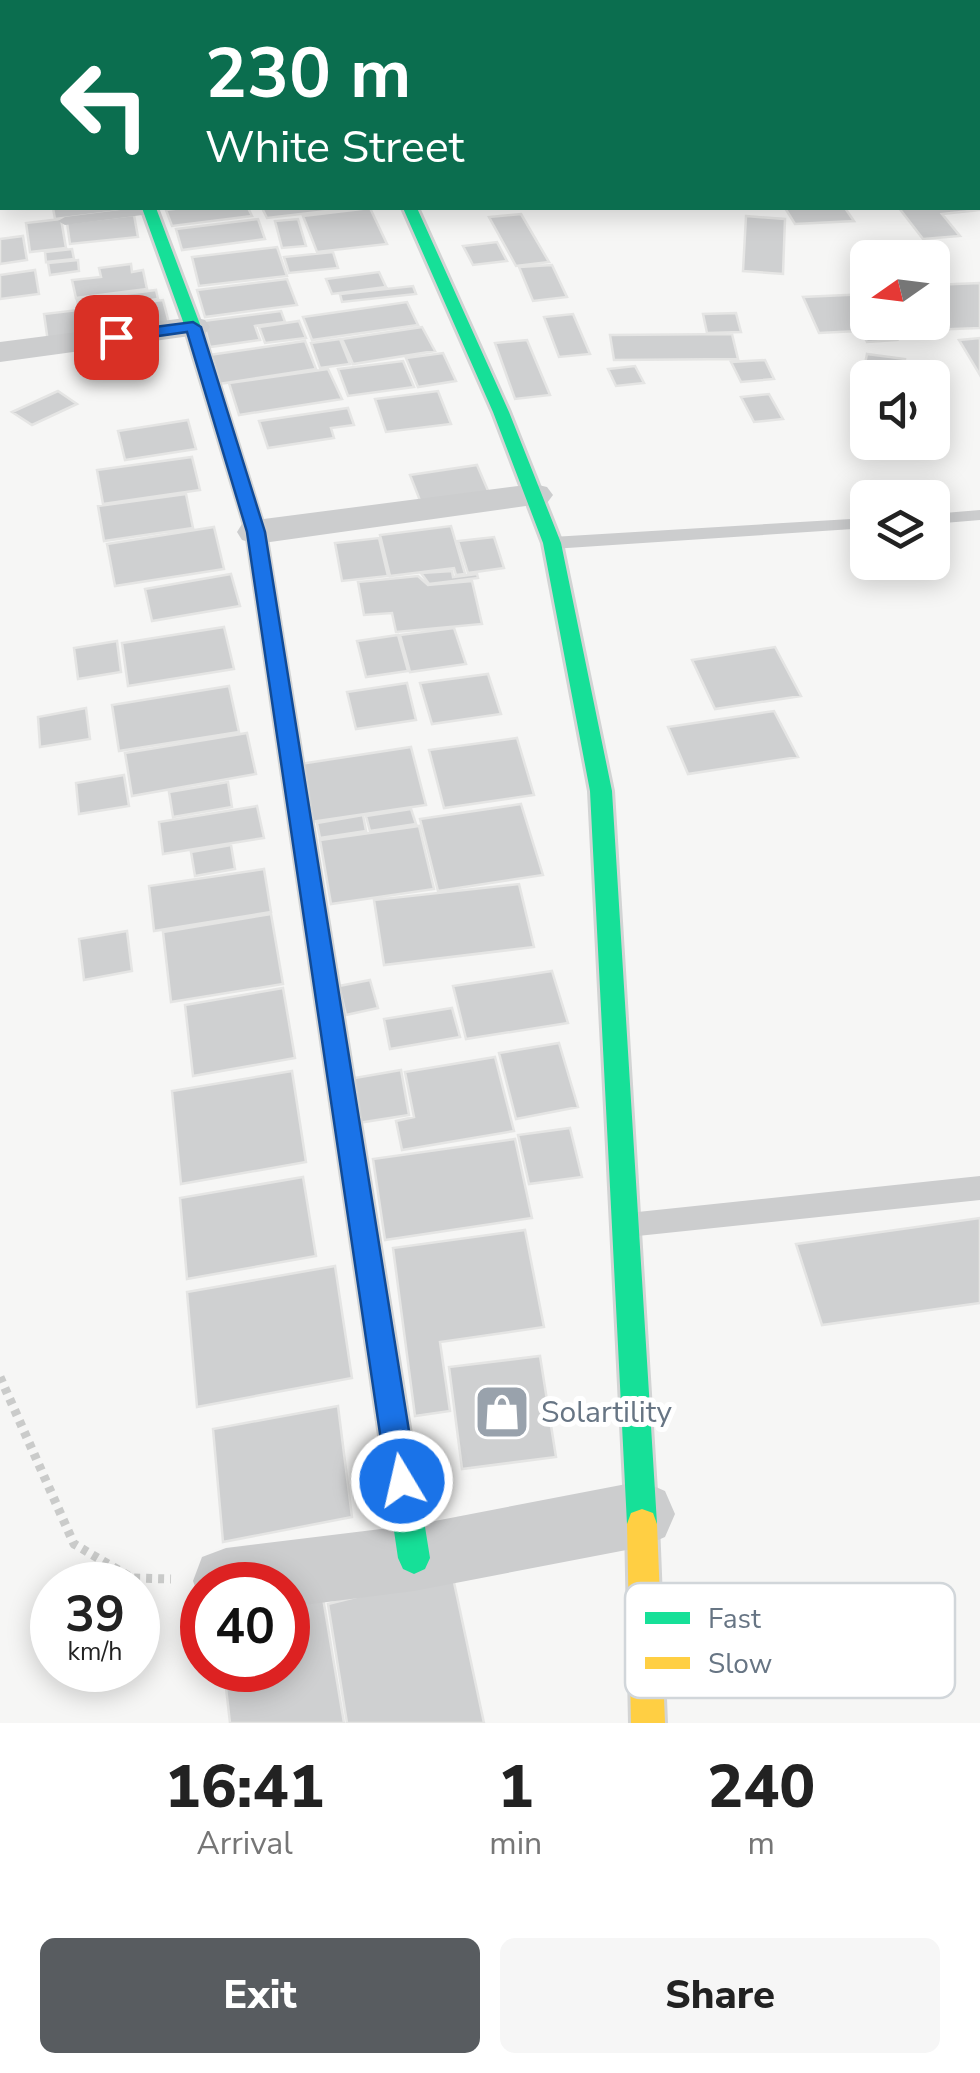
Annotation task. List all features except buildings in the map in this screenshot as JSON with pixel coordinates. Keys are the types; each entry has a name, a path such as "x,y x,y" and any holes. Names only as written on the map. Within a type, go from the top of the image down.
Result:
{"street":[{"path":"150,210 193,327 256,532 414,1558"},
{"path":"411,210 428,240 552,543 601,791 644,1583"},
{"path":"0,352 193,327"},
{"path":"256,532 534,495"},
{"path":"310,1571 414,1558 642,1514"},
{"path":"647,1698 648,1723"}],"lane":[{"path":"65,220 142,210"},
{"path":"950,517 980,516"},
{"path":"552,543 850,524"},
{"path":"625,1226 980,1188"}],"path":[{"path":"0,1377 74,1544 132,1578 180,1580"}],"traffic: fast":[{"path":"150,210 193,327 256,532 414,1558"},
{"path":"411,210 501,412 552,543 601,791 642,1524"}],"traffic: slow":[{"path":"642,1524 644,1583"},
{"path":"647,1698 648,1723"}],"place":[{"name":"Solartility","path":"502,1412"}],"route":[{"path":"116,337 193,327 256,532 402,1481"}]}
